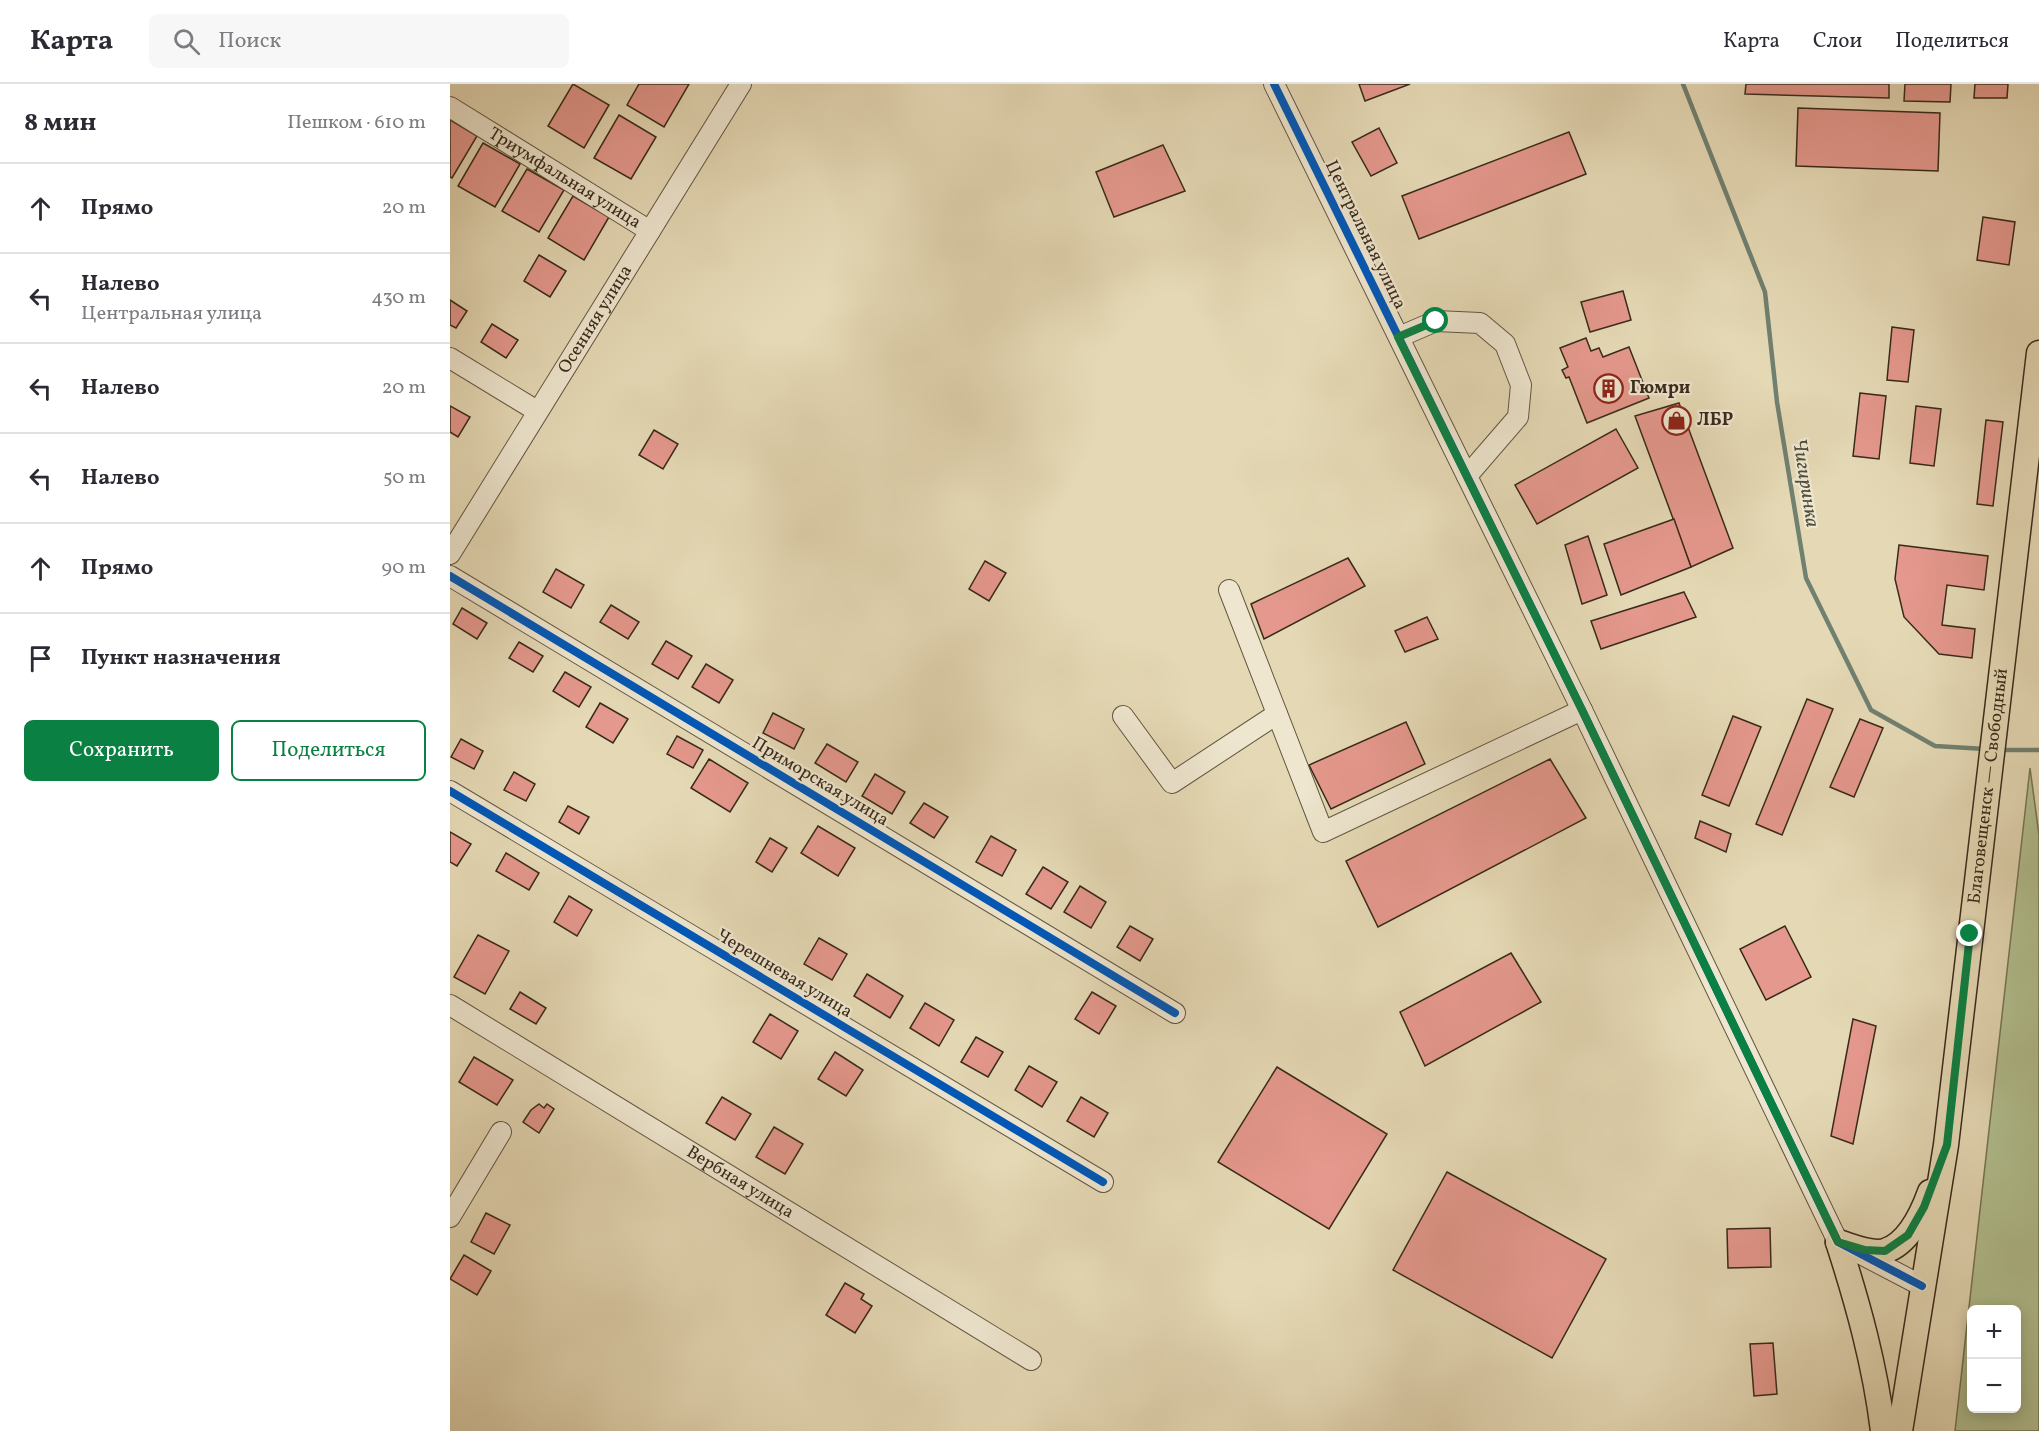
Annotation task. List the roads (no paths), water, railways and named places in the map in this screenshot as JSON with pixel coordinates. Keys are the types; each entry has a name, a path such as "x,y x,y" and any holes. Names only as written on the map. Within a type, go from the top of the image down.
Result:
{"main road":[{"name":"Благовещенск — Свободный","path":"1900,1431 1922,1286 1947,1145 1984,805 2039,352"},
{"path":"1838,1242 1865,1250 1885,1251 1908,1235 1924,1207 1947,1145"},
{"path":"1838,1242 1864,1322 1877,1386 1883,1431"}],"street":[{"name":"Осенняя улица","path":"450,554 741,84"},
{"name":"Центральная улица","path":"1274,84 1582,710 1838,1242"},
{"name":"Триумфальная улица","path":"450,106 650,231"},
{"path":"1398,337 1436,321 1480,323 1505,344 1521,385 1518,417 1467,477"},
{"path":"450,358 537,411"},
{"name":"Приморская улица","path":"450,576 1174,1013"},
{"path":"1229,590 1323,832 1582,710"},
{"path":"1123,716 1172,783 1277,714"},
{"name":"Черешневая улица","path":"450,791 1102,1182"},
{"name":"Вербная улица","path":"450,1005 1031,1360"},
{"path":"450,1217 501,1132"},
{"path":"1838,1242 1922,1286"}],"waterway":[{"name":"Чигиринка","path":"1683,84 1765,292 1777,402 1806,578 1871,710 1935,746 1985,749"},
{"name":"Чигиринка","path":"1999,750 2039,750"}],"place":[{"name":"Гюмри","path":"1609,388"},
{"name":"ЛБР","path":"1676,420"}]}
